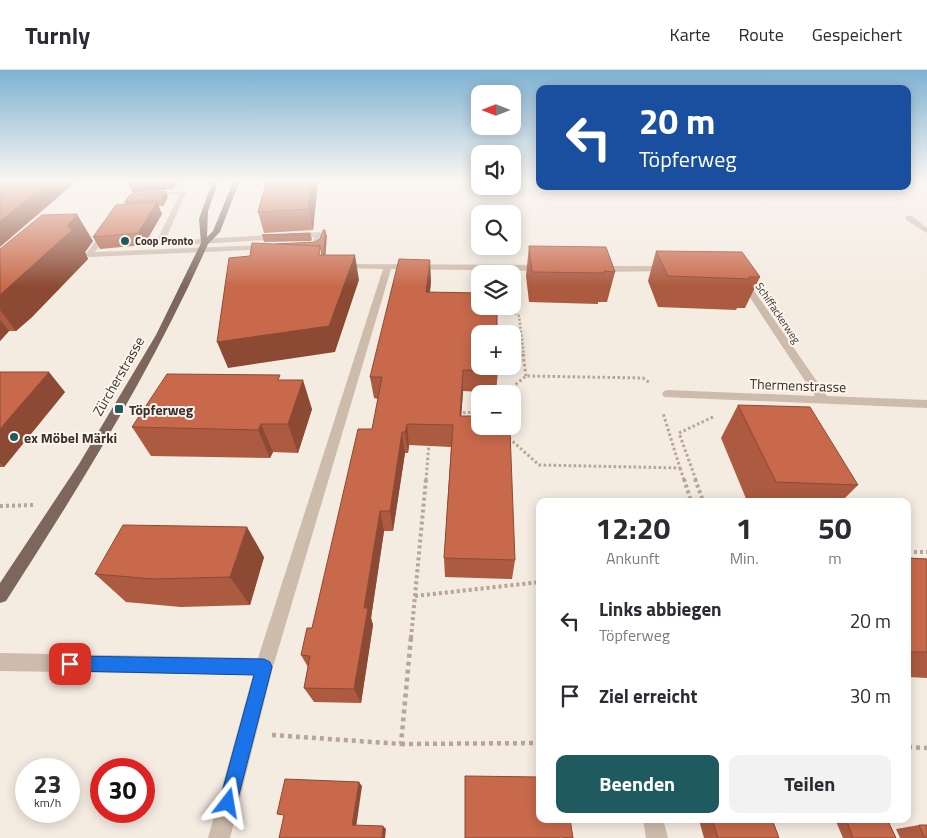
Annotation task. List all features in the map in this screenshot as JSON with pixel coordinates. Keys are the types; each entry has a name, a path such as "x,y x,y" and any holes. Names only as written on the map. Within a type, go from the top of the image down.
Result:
{"main road":[{"name":"Zürcherstrasse","path":"203,247 201,234 205,216"},
{"name":"Zürcherstrasse","path":"0,596 118,409 158,339 203,247 216,232 223,216"}],"street":[{"path":"116,216 89,254 203,247 316,245 318,234 203,247 168,242 162,238 173,216"},
{"path":"909,218 927,231"},
{"path":"329,266 556,268"},
{"path":"220,838 264,667 387,268"},
{"path":"586,268 674,269"},
{"name":"Schiffackerweg","path":"732,271 740,277 824,401"},
{"name":"Thermenstrasse","path":"668,394 927,404"},
{"path":"0,662 264,667"},
{"path":"654,823 657,838"}],"path":[{"path":"518,315 526,376"},
{"path":"515,385 526,376 643,378 668,394"},
{"path":"668,394 658,396 690,498"},
{"path":"451,414 471,413"},
{"path":"702,498 679,433 717,415"},
{"path":"402,744 430,433"},
{"path":"505,435 538,465 680,468"},
{"path":"911,552 927,552"},
{"path":"415,596 536,582"},
{"path":"246,734 402,744 536,742"},
{"path":"911,747 927,748"}],"building":[{"path":"0,216 7,216 0,221"},
{"path":"41,216 75,216 67,226 72,230 0,295 0,249"},
{"path":"108,216 149,216 138,233 93,237"},
{"path":"323,230 325,230 324,255 322,255 320,246 276,244 315,242 320,239"},
{"path":"310,233 310,235 262,235"},
{"path":"252,243 320,246 319,255 355,255 329,326 217,342 229,258 250,256"},
{"path":"529,246 606,247 615,272 532,272"},
{"path":"656,251 742,252 760,277 749,277 750,279 668,276"},
{"path":"399,259 430,260 426,292 471,293 471,315 497,315 497,325 471,325 471,370 463,370 460,416 471,416 471,435 510,435 515,560 444,558 453,425 407,424 405,432 402,432 390,511 380,511 364,608 368,608 354,689 304,688 310,656 301,655 307,628 312,628 358,429 372,429 382,377 370,377"},
{"path":"0,372 49,372 0,429"},
{"path":"167,374 280,375 278,380 303,380 288,424 261,424 258,430 132,427"},
{"path":"738,405 810,407 858,485 776,482"},
{"path":"123,525 247,527 230,577 154,579 95,574"},
{"path":"911,558 927,559 927,652 911,652"},
{"path":"465,776 536,777 536,823 571,823 573,838 559,837 465,838"},
{"path":"285,779 359,782 352,825 383,826 382,838 279,838 284,815 277,814"},
{"path":"713,823 773,823 779,838 718,838"},
{"path":"847,823 889,823 896,838 853,838"},
{"path":"919,825 927,825 927,838 925,838"}],"place":[{"name":"Coop Pronto","path":"125,241"},
{"name":"Töpferweg","path":"119,409"},
{"name":"ex Möbel Märki","path":"14,437"}],"route":[{"path":"70,664 264,667 228,803"}]}
